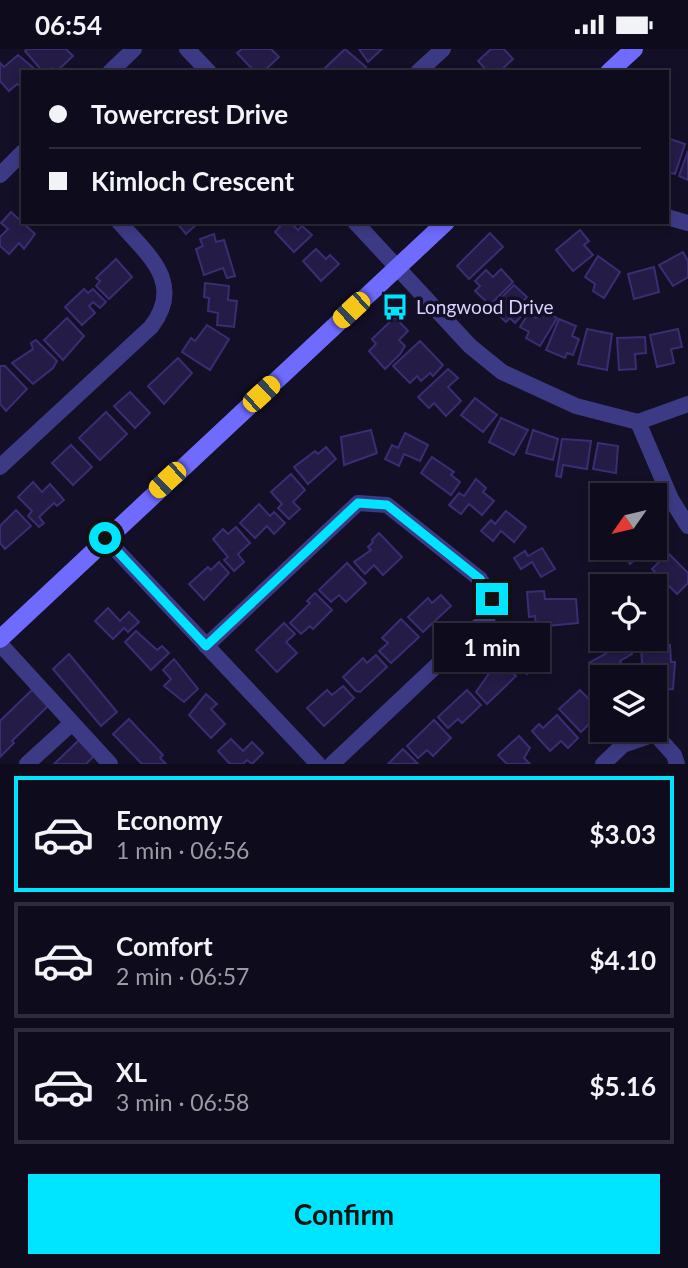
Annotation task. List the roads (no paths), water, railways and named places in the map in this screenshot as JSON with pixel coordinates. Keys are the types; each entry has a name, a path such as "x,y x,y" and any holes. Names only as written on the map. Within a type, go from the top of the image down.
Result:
{"main road":[{"path":"611,70 634,49"},
{"path":"0,641 105,538 444,224"}],"street":[{"path":"112,70 134,49"},
{"path":"187,49 207,70"},
{"path":"420,70 443,49"},
{"path":"0,175 21,154"},
{"path":"669,218 688,223"},
{"path":"0,467 151,327 163,311 166,297 161,273 149,254 121,224"},
{"path":"357,224 470,346 502,372 576,406 638,422 688,404"},
{"path":"638,422 671,499 688,526"},
{"path":"206,646 358,503 387,505 480,579 492,599 488,617 332,764"},
{"path":"105,538 318,764"},
{"path":"0,641 110,764"},
{"path":"27,764 72,723"},
{"path":"603,764 623,745 655,734 674,755 677,764"}],"place":[{"name":"Longwood Drive","path":"395,307"}]}
